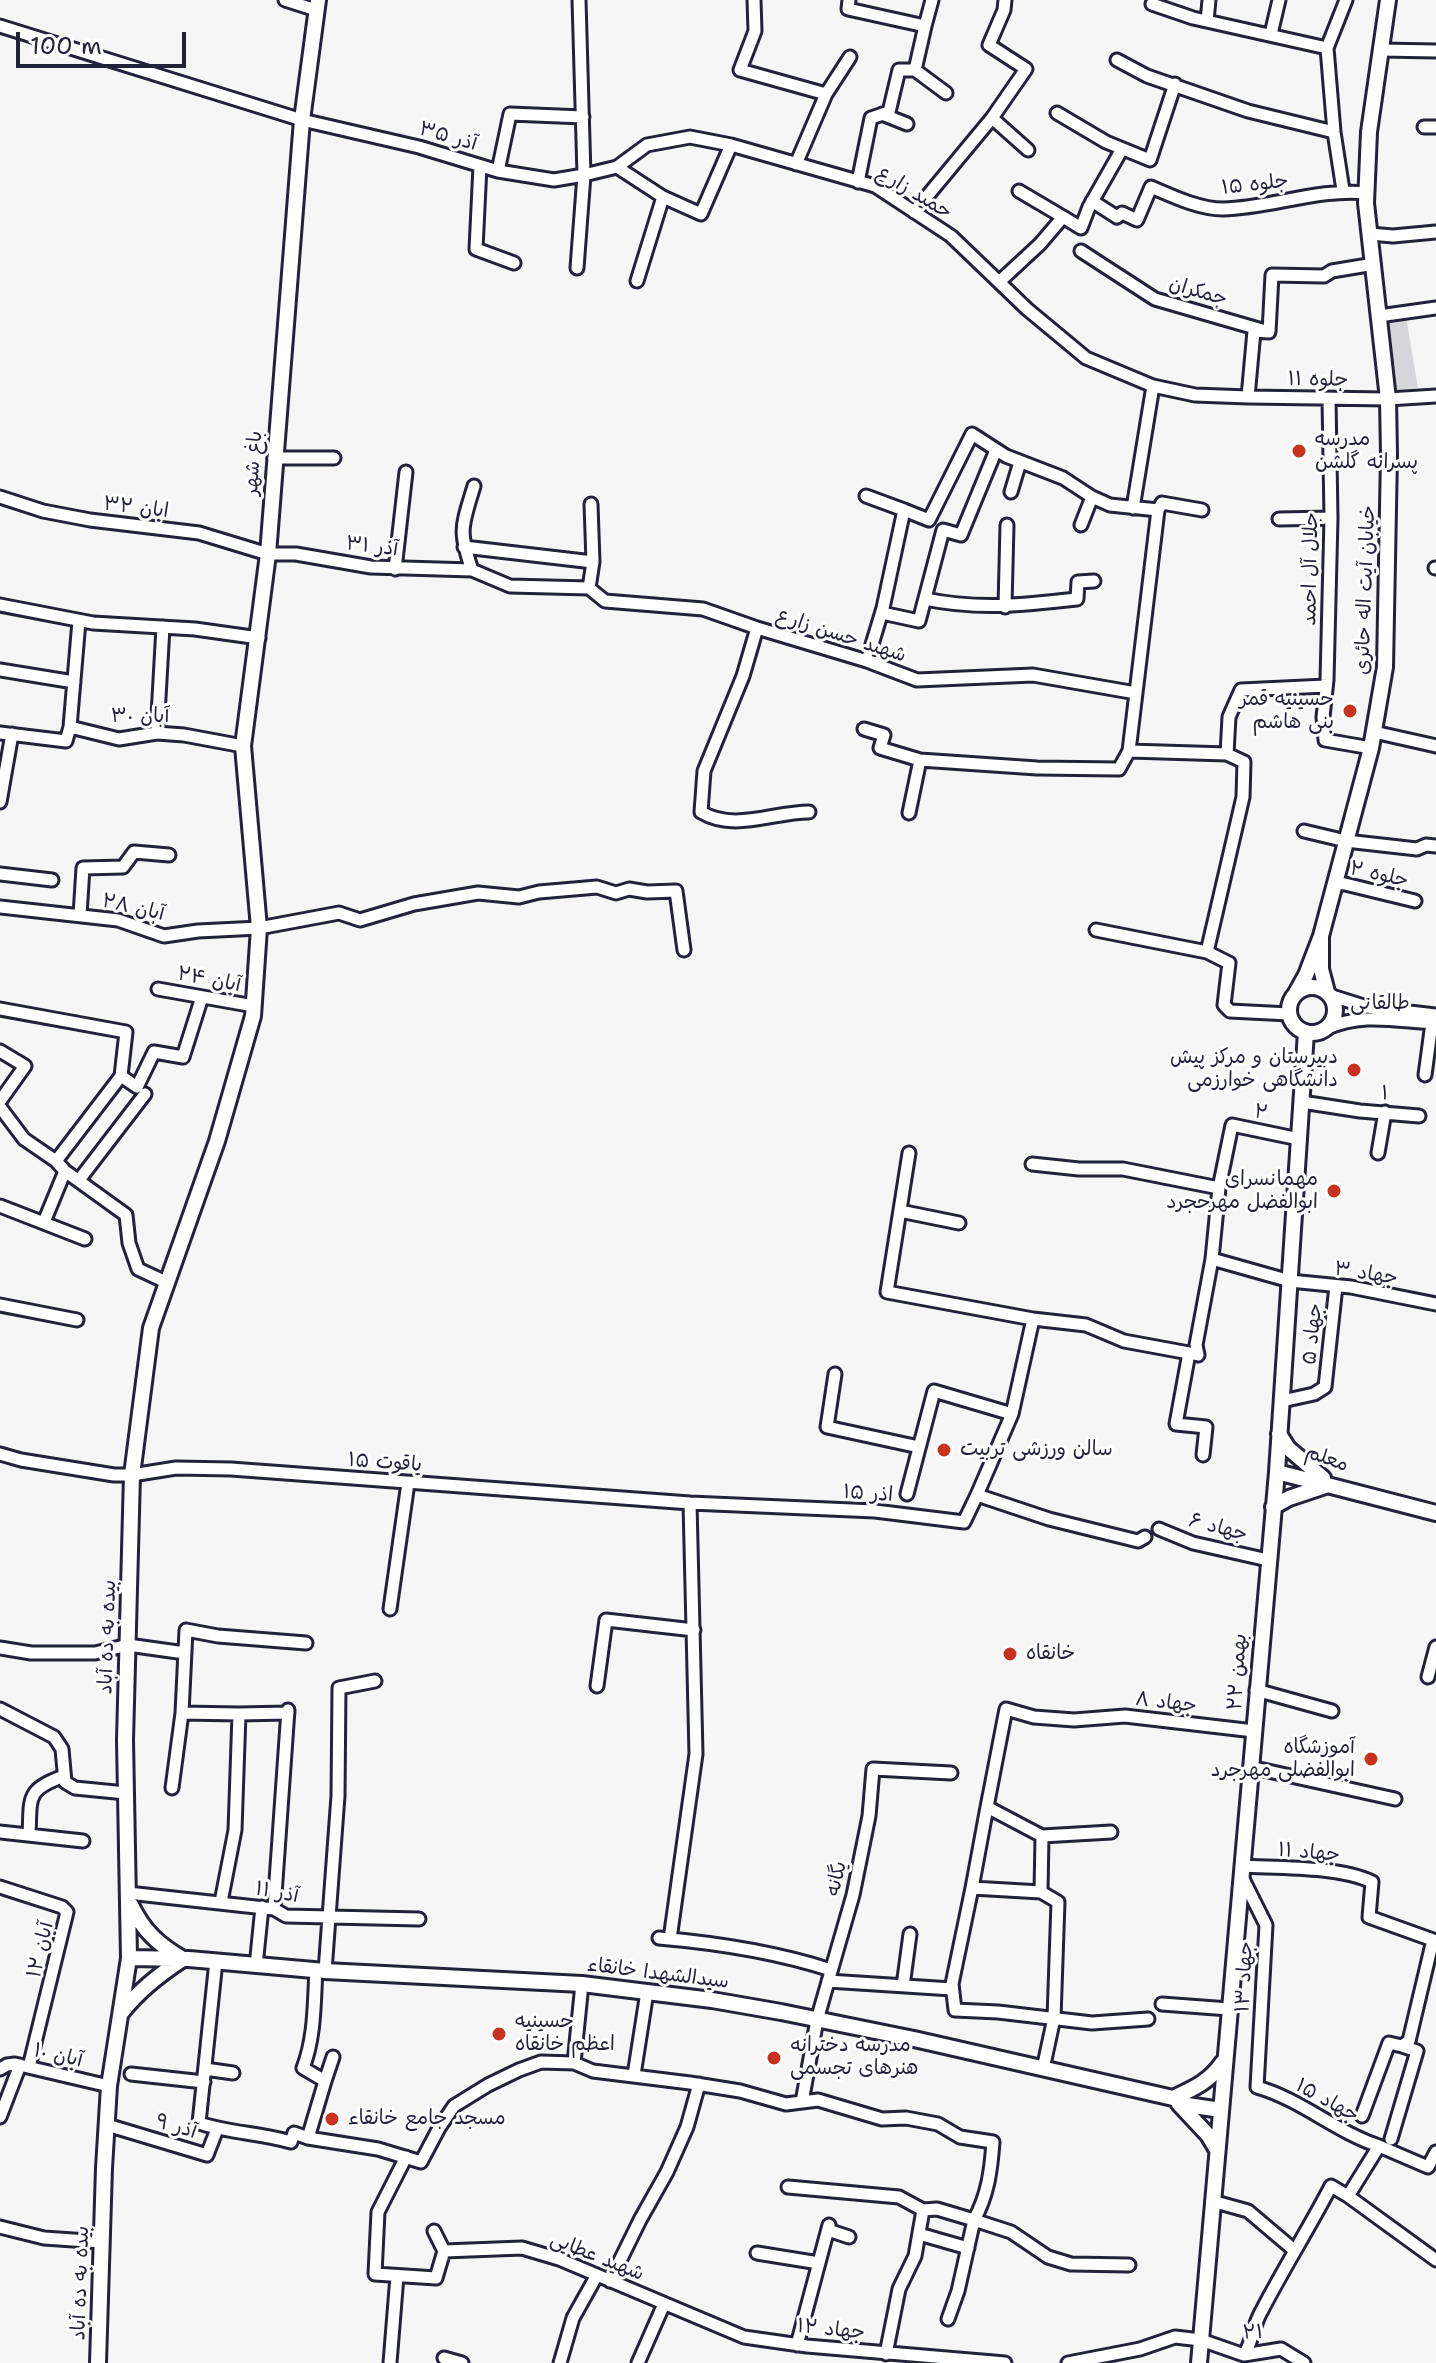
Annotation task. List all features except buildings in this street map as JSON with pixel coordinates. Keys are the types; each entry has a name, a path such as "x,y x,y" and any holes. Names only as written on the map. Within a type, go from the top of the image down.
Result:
{"main road":[{"name":"خیابان آیت اله حائری","path":"1321,936 1371,748 1385,667 1388,399 1367,193 1369,132 1388,0"},
{"name":"باغ شهر","path":"259,928 243,746 268,554 302,120 317,5"},
{"name":"بیده به ده آباد","path":"98,2363 109,2086 129,1958 126,1793 132,1475 151,1328 217,1141 253,1016 259,928"},
{"path":"1321,936 1321,969 1335,1009 1325,1029 1306,1032 1296,1027 1289,1014 1289,1006 1306,975 1321,936"},
{"path":"1296,993 1317,987 1328,994"},
{"name":"۲۲ بهمن","path":"1199,2363 1277,1467 1306,1032"},
{"path":"1273,1507 1327,1482 1288,1448 1279,1434"},
{"name":"معلم","path":"1277,1467 1436,1513"},
{"path":"121,2014 152,1981 183,1959 146,1932 128,1895"},
{"name":"سیدالشهدا خانقاء","path":"129,1958 582,1984 726,2002 914,2039 1173,2098 1184,2096 1221,2106"},
{"path":"1217,2150 1194,2119 1173,2098 1203,2084 1225,2059"}],"street":[{"path":"285,0 317,5"},
{"path":"577,268 584,175 579,0"},
{"path":"754,0 755,31 740,70 826,94"},
{"path":"849,0 848,9 925,26"},
{"path":"915,70 932,0"},
{"path":"914,212 992,118 1026,69 989,45 1004,10 1005,0"},
{"path":"1207,21 1209,0"},
{"path":"1271,34 1279,0"},
{"path":"1343,190 1334,132 1327,48 1346,0"},
{"path":"1152,4 1207,21 1327,48"},
{"name":"آذر ۳۵","path":"0,26 302,120 419,147 498,171 554,180 617,167"},
{"path":"1381,50 1436,51"},
{"path":"796,164 826,94 850,57"},
{"path":"1117,60 1147,76 1248,111 1334,132"},
{"path":"858,182 871,118 889,112 899,70 915,70 946,93"},
{"path":"1057,113 1106,142 1150,160 1175,84"},
{"path":"498,171 510,114 583,117"},
{"path":"882,114 907,124"},
{"path":"992,118 1028,150"},
{"name":"حمید زارع","path":"617,167 647,145 690,137 731,145 875,186 951,236 1086,358 1153,386 1195,395 1248,397"},
{"path":"617,167 663,197 701,214 731,145"},
{"path":"1019,191 1081,228 1092,201 1122,149"},
{"path":"480,166 476,249 514,263"},
{"name":"جلوه ۱۵","path":"1092,201 1117,217 1122,213 1137,220 1151,187 1181,200 1220,209 1343,190 1367,193"},
{"path":"637,281 663,197"},
{"path":"999,282 1040,244 1063,217"},
{"path":"1370,234 1393,236 1436,232"},
{"name":"جمکران","path":"1081,251 1155,299 1269,332"},
{"path":"1248,397 1254,331 1269,332 1272,275 1324,276 1332,271 1374,264"},
{"path":"1379,316 1436,308"},
{"path":"1133,508 1153,386"},
{"name":"جلوه ۱۱","path":"1248,397 1388,399 1436,396"},
{"name":"جلال آل احمد","path":"1329,399 1331,518 1323,717 1325,740 1371,748"},
{"path":"866,496 929,520 972,434 996,450 1063,478 1110,505 1158,510"},
{"path":"882,613 919,621 943,530 961,535 996,450"},
{"path":"274,458 334,458"},
{"path":"1011,492 1020,462"},
{"path":"395,569 406,472"},
{"path":"474,486 461,528 472,570 510,586 589,588 593,562 591,504"},
{"name":"ابان ۳۲","path":"0,497 43,511 90,520 199,533 268,554"},
{"path":"1081,525 1092,497"},
{"path":"864,729 884,735 880,748 920,760 1119,769 1129,751 1158,510 1162,503 1202,510"},
{"path":"867,661 882,613 904,510"},
{"path":"1279,519 1331,518"},
{"path":"1005,607 1007,525"},
{"path":"464,547 593,562"},
{"name":"آذر ۳۱","path":"268,554 296,554 395,569 472,570"},
{"path":"925,599 951,605 1005,607 1077,599 1078,582 1094,581"},
{"name":"شهید حسن زارع","path":"589,588 605,601 703,609 917,680 1033,675 1136,693"},
{"path":"0,605 79,621 195,629 259,638"},
{"path":"0,802 6,734 66,741 70,727 79,621"},
{"path":"157,733 163,627"},
{"path":"757,628 743,676 704,771 701,812 712,819 742,821 809,812"},
{"path":"0,670 74,682"},
{"path":"1227,754 1229,717 1241,690 1326,686"},
{"name":"آبان ۳۰","path":"70,727 119,739 157,733 243,746"},
{"path":"1374,732 1436,746"},
{"path":"1129,751 1227,754 1244,762 1243,797 1207,952"},
{"path":"909,813 920,760"},
{"path":"1304,831 1346,841 1417,849 1431,846"},
{"path":"80,915 83,868 123,867 134,852 169,855"},
{"path":"0,874 52,880"},
{"name":"جلوه ۲","path":"1335,883 1415,901"},
{"name":"آبان ۲۸","path":"0,907 118,920 164,936 259,928 339,913 360,920 414,904 478,893 519,897 539,892 597,887 616,893 629,889 676,891 684,950"},
{"path":"1096,930 1207,952 1229,963 1224,1005 1230,1011 1289,1014"},
{"name":"آبان ۲۴","path":"158,989 254,1006"},
{"name":"طالقانی","path":"1328,994 1367,1007 1435,1020"},
{"path":"121,1076 137,1087 154,1052 183,1057 202,997"},
{"path":"0,1009 126,1032 121,1076 61,1166 44,1222"},
{"name":"طالقانی","path":"1325,1029 1345,1020 1363,1018 1435,1020"},
{"path":"1425,1075 1435,1020"},
{"path":"0,1051 25,1066 0,1104 24,1139 126,1215 129,1243 138,1269 168,1283"},
{"path":"79,1180 145,1094"},
{"name":"۱","path":"1302,1102 1419,1116"},
{"path":"1378,1153 1385,1112"},
{"name":"۲","path":"1219,1188 1232,1125 1299,1139"},
{"path":"909,1153 887,1292 1033,1319 1086,1325 1124,1341 1198,1355 1196,1345 1212,1259 1219,1188 1123,1169 1079,1169 1032,1164"},
{"path":"0,1206 85,1239"},
{"path":"900,1211 959,1223"},
{"name":"جهاد ۳","path":"1212,1259 1290,1281 1351,1287 1436,1304"},
{"name":"جهاد ۵","path":"1282,1401 1314,1394 1325,1387 1336,1286"},
{"path":"0,1305 77,1320"},
{"path":"1033,1319 1012,1414 977,1495 1096,1531 1138,1541 1145,1537"},
{"path":"1189,1353 1176,1424 1206,1427 1203,1455"},
{"path":"835,1374 827,1427 919,1447"},
{"path":"907,1494 934,1391 1012,1414"},
{"name":"یاقوت ۱۵","path":"0,1454 114,1475 176,1468 231,1469 769,1508"},
{"path":"390,1609 408,1483"},
{"name":"اذر ۱۵","path":"769,1508 875,1511 964,1522 977,1495"},
{"path":"690,1503 696,1754 664,1939 705,1942 798,1959 829,1976 952,1989"},
{"name":"جهاد ۶","path":"1159,1529 1193,1543 1268,1560"},
{"path":"597,1686 606,1620 694,1630"},
{"path":"172,1788 182,1713 186,1630 218,1636 306,1643"},
{"path":"0,1648 31,1653 95,1653 128,1645 185,1653"},
{"path":"1428,1677 1436,1647"},
{"path":"325,2081 303,2068 313,2027 328,1918 338,1796 339,1688 375,1681"},
{"path":"1256,1690 1332,1711"},
{"path":"0,1709 59,1742 65,1782 75,1788 126,1793"},
{"name":"جهاد ۸","path":"987,1807 1006,1709 1034,1717 1074,1720 1125,1716 1254,1731"},
{"path":"182,1713 288,1712 268,1908 256,1966"},
{"path":"221,1902 235,1830 239,1714"},
{"path":"1250,1767 1395,1799"},
{"name":"یگانه","path":"802,2102 817,2020 853,1895 869,1816 873,1769 951,1773"},
{"path":"29,1835 32,1797 41,1784 64,1776"},
{"path":"1111,1832 1042,1836 987,1807 959,1944 952,1989 955,2010 1092,2023 1148,2019"},
{"path":"0,1832 83,1841"},
{"path":"1041,1892 1042,1836"},
{"name":"جهاد ۱۱","path":"1242,1870 1325,1871 1360,1876 1372,1882 1369,1917 1433,1940 1409,2041 1402,2046"},
{"name":"جهاد ۱۳","path":"1242,1870 1266,1925 1257,2087"},
{"name":"آبان ۱۲","path":"0,1887 62,1907 67,1912 24,2066"},
{"path":"972,1888 1041,1892 1058,1902 1054,2018 1043,2069"},
{"name":"آذر ۱۱","path":"128,1895 268,1908 286,1916 419,1919"},
{"path":"903,1986 910,1934"},
{"path":"216,1961 199,2123 217,2129 291,2142 294,2133 378,2149 421,2162 454,2106 488,2085 541,2062 574,2063 593,2071 740,2091 786,2104 818,2100 882,2119 906,2118 938,2124 960,2137 993,2142 991,2170 983,2203 974,2220 958,2291 948,2319"},
{"path":"574,2063 582,1984"},
{"path":"634,2075 647,1992"},
{"path":"1162,2004 1229,2009"},
{"path":"1348,2196 1385,2143 1417,2051 1389,2043 1362,2116"},
{"path":"308,2138 333,2057"},
{"name":"آبان ۱۰","path":"0,2069 7,2065 24,2066 109,2086"},
{"path":"0,2117 24,2066"},
{"path":"205,2069 233,2073"},
{"path":"131,2074 204,2082"},
{"path":"610,2281 672,2161 687,2127 699,2084"},
{"name":"جهاد ۱۵","path":"1257,2087 1296,2102 1359,2139 1385,2143 1428,2167 1436,2152"},
{"name":"آذر ۹","path":"107,2125 207,2155 217,2129"},
{"path":"406,2157 378,2212 375,2274 436,2278 444,2251 434,2231"},
{"path":"1244,2355 1253,2328 1331,2186 1436,2260"},
{"path":"788,2187 899,2197 923,2210 937,2209 1011,2232 1048,2257 1071,2264 1129,2265"},
{"path":"1212,2201 1248,2211 1294,2250"},
{"path":"886,2354 899,2289 915,2256 923,2210"},
{"path":"0,2227 44,2238 102,2242"},
{"path":"797,2345 829,2228 849,2237"},
{"path":"919,2234 968,2248"},
{"name":"شهید عطایی","path":"444,2251 522,2248 559,2259 662,2303"},
{"path":"757,2253 819,2263"},
{"path":"560,2363 573,2318 597,2275"},
{"path":"390,2363 397,2276"},
{"path":"638,2363 662,2303"},
{"name":"جهاد ۱۲","path":"662,2303 744,2337 863,2358 886,2354 1005,2363"},
{"path":"1068,2363 1140,2349 1175,2337 1201,2340"},
{"name":"۲۱","path":"1201,2340 1244,2355 1281,2349 1304,2363"},
{"path":"444,2358 462,2363"}],"shaded area":[{"path":"1406,317 1418,388 1394,390 1388,321"}],"place":[{"name":"مدرسه پسرانه گلشن","path":"1299,451"},
{"name":"حسینیه قمر بنی هاشم","path":"1350,711"},
{"name":"دبیرستان و مرکز پیش دانشگاهی خوارزمی","path":"1354,1070"},
{"name":"مهمانسرای ابوالفضل مهرحجرد","path":"1334,1191"},
{"name":"سالن ورزشی تربیت","path":"944,1450"},
{"name":"خانقاه","path":"1010,1654"},
{"name":"آموزشگاه ابوالفضلی مهرجرد","path":"1371,1759"},
{"name":"حسینیه اعظم خانقاه","path":"499,2034"},
{"name":"مدرسه دخترانه هنرهای تجسمی","path":"774,2058"},
{"name":"مسجد جامع خانقاء","path":"332,2119"}]}
